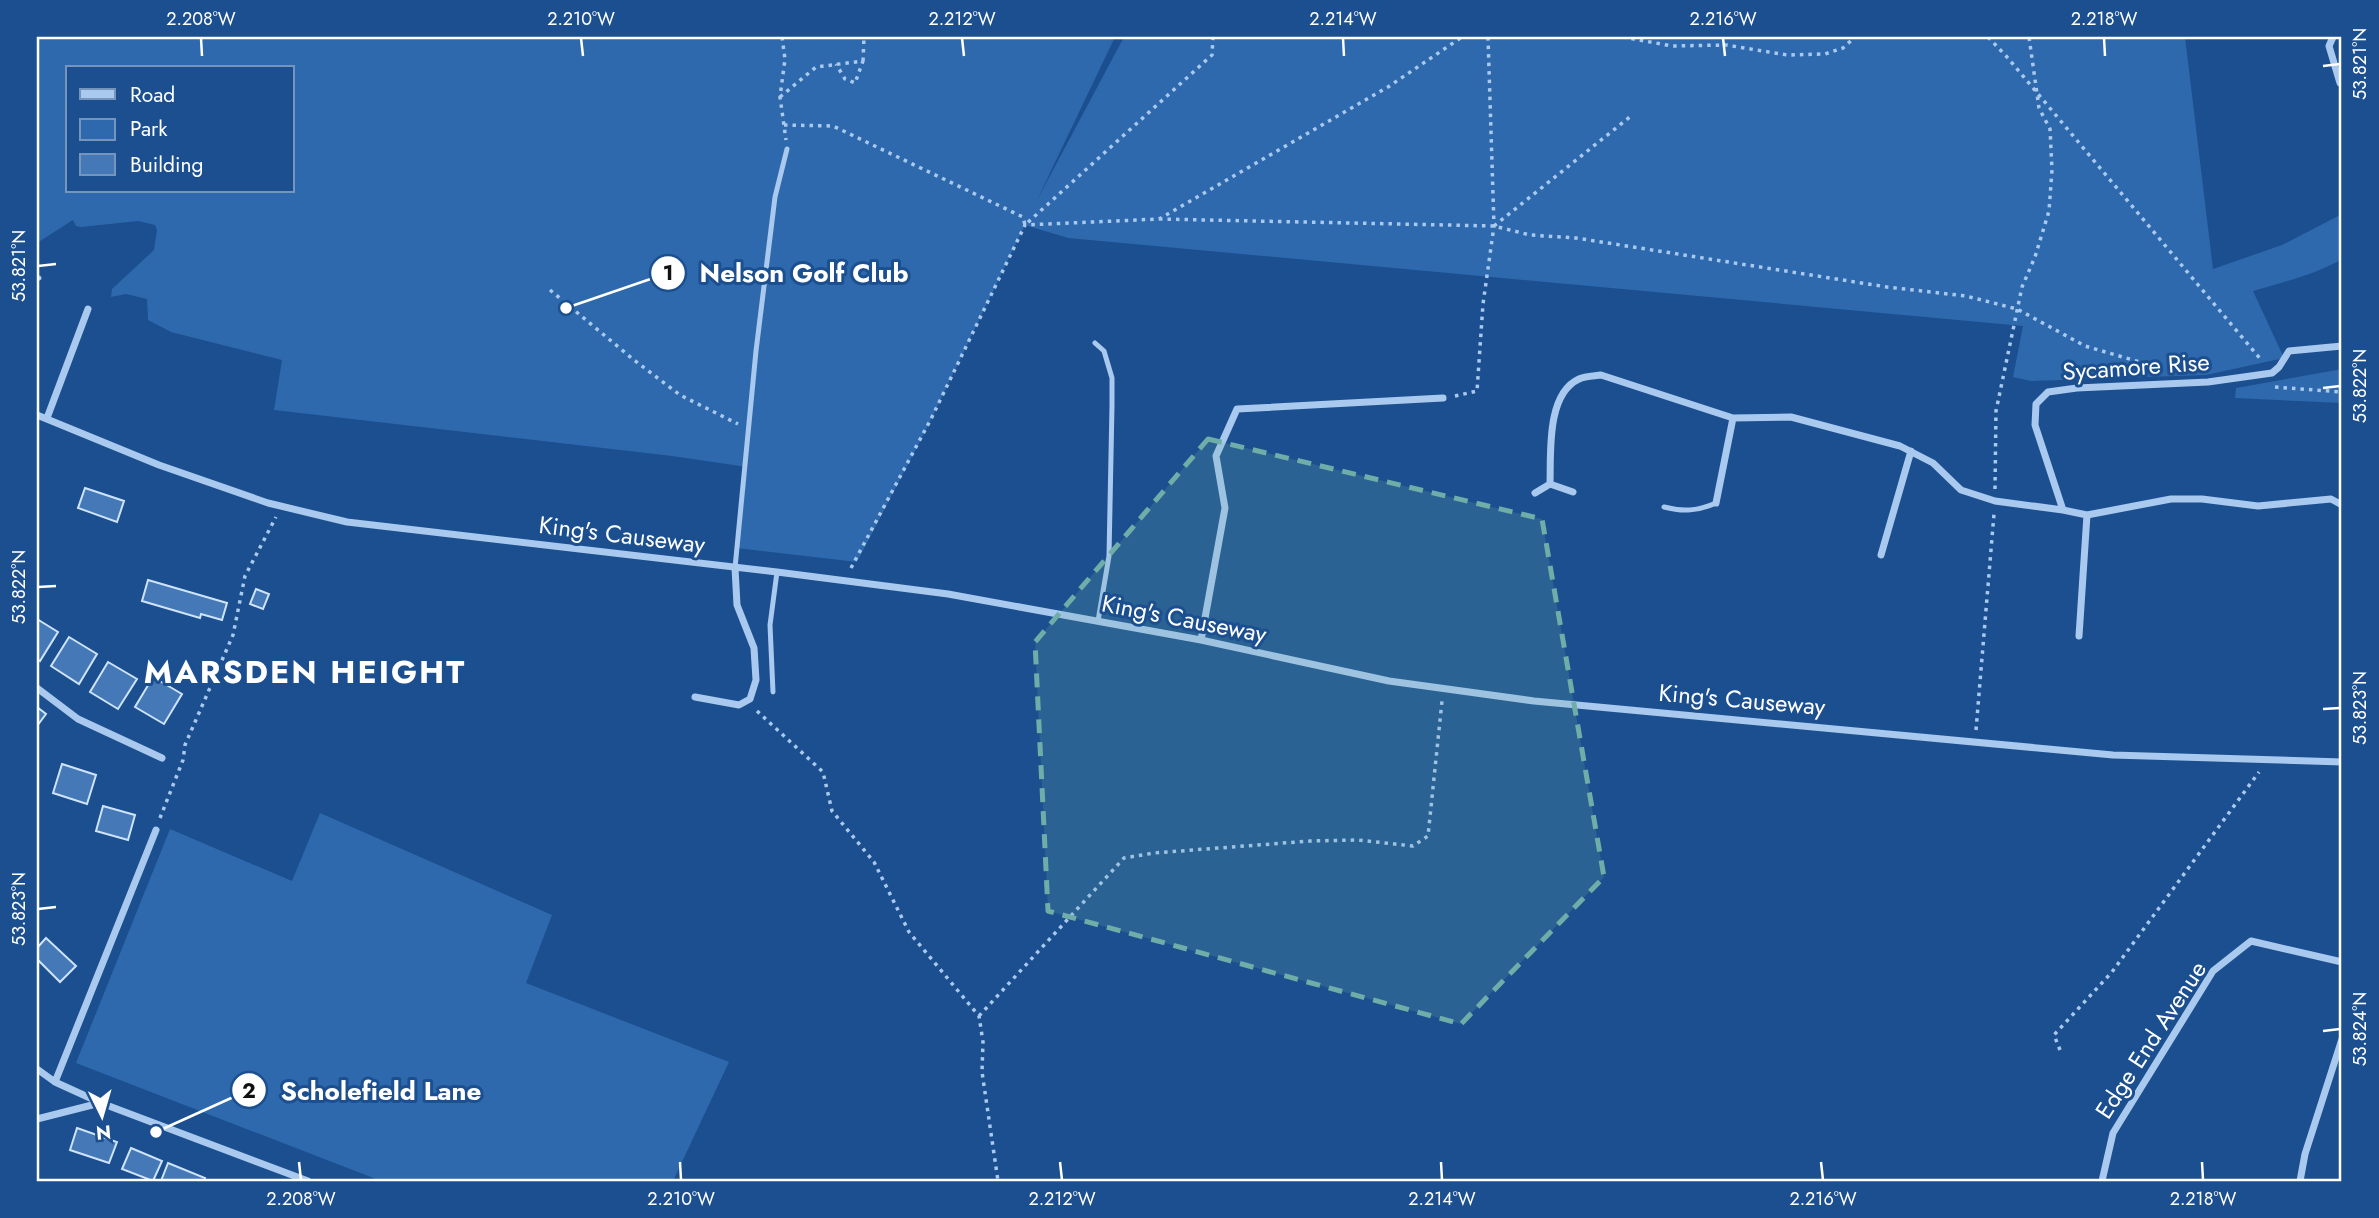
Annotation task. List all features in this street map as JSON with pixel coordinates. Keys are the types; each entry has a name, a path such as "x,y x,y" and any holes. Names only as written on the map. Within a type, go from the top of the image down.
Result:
{"street":[{"path":"2333,37 2329,47 2342,83"},
{"path":"47,418 88,309"},
{"path":"2272,373 2289,351 2342,346"},
{"name":"Sycamore Rise","path":"2063,510 2035,425 2036,404 2048,392 2077,388 2208,382 2272,373"},
{"path":"1550,484 1553,418 1563,393 1580,379 1601,376 1733,418 1791,417 1900,446 1933,463 1961,490 1995,500 2087,515 2171,499 2202,499 2258,506 2331,499 2342,505"},
{"path":"1202,640 1225,508 1216,456 1237,409 1443,398"},
{"name":"King's Causeway","path":"37,415 159,465 282,506 347,522 948,594 1202,640 1389,681 1534,701 2113,755 2342,762"},
{"path":"1716,503 1733,418"},
{"path":"1881,555 1911,451"},
{"path":"1550,484 1573,492"},
{"path":"1535,493 1550,484"},
{"path":"2079,636 2087,515"},
{"path":"695,696 740,705 750,699 756,680 754,648 737,606 735,568"},
{"path":"37,688 78,719 162,758"},
{"path":"55,1082 156,830"},
{"name":"Edge End Avenue","path":"2102,1181 2113,1133 2213,971 2251,941 2342,962"},
{"path":"2300,1181 2305,1154 2342,1040"},
{"path":"37,1069 55,1082 102,1102 308,1181"},
{"path":"37,1119 102,1102"}],"lane":[{"path":"735,568 756,351 775,197 787,149"},
{"path":"1095,343 1104,351 1112,378 1109,556 1098,621"},
{"path":"1664,507 1681,511 1705,509 1716,503"},
{"path":"773,692 770,625 777,572"}],"path":[{"path":"782,37 785,59 780,97 787,149"},
{"path":"836,64 845,79 855,83 863,61 864,37"},
{"path":"844,581 931,419 1025,225 1212,55 1213,37"},
{"path":"1159,219 1388,87 1462,37"},
{"path":"1443,398 1477,391 1482,315 1494,226 1488,37"},
{"path":"1623,37 1672,46 1726,45 1787,55 1825,54 1843,48 1855,37"},
{"path":"1988,37 2283,387"},
{"path":"1975,741 1995,500 1996,411 2022,287 2035,257 2049,211 2052,170 2050,129 2039,108 2029,37"},
{"path":"780,97 816,67 863,61"},
{"path":"1494,226 1631,116"},
{"path":"784,125 833,126 1023,217 1025,225"},
{"path":"1025,225 1159,219 1494,226 1530,235 1576,238 1887,287 1966,296 2017,309 2085,346 2177,373"},
{"path":"550,290 680,395 750,429"},
{"path":"2272,387 2342,392"},
{"path":"156,830 183,760 185,745 233,635 245,576 282,506"},
{"path":"979,1016 1124,858 1154,853 1310,841 1358,840 1413,846 1429,836 1444,688"},
{"path":"746,701 823,772 832,811 874,862 909,932 979,1016 983,1042 982,1072 998,1181"},
{"path":"2060,1050 2054,1035 2112,972 2263,768"}],"highlighted area":[{"path":"1208,439 1542,519 1604,877 1461,1024 1048,911 1035,642"}],"green space":[{"path":"37,37 1115,37 1037,200 1124,37 2185,37 2213,269 2282,245 2342,214 2342,259 2310,274 2253,291 2284,358 2206,375 2031,381 2013,377 2023,326 1068,238 1025,225 928,426 857,562 737,548 747,467 274,410 282,360 171,332 148,320 147,299 126,294 111,297 112,289 154,250 157,230 155,225 138,221 81,227 76,226 73,220 37,243"},
{"path":"2342,369 2342,403 2235,398 2236,388"},
{"path":"320,813 552,915 526,983 729,1062 673,1181 381,1181 76,1063 170,829 292,881"}],"building":[{"path":"85,488 124,501 117,522 78,508"},
{"path":"148,580 227,603 222,620 201,614 200,618 142,601"},
{"path":"256,589 269,594 263,609 250,604"},
{"path":"37,619 58,632 40,661 37,659"},
{"path":"69,637 97,654 79,684 51,666"},
{"path":"108,662 137,679 118,709 90,692"},
{"path":"153,677 182,694 164,724 135,707"},
{"path":"37,707 46,714 37,726"},
{"path":"62,764 96,775 87,804 53,793"},
{"path":"103,806 135,815 128,840 96,831"},
{"path":"46,938 76,966 60,982 37,959 37,948"},
{"path":"77,1128 117,1142 109,1163 70,1150"},
{"path":"131,1148 162,1161 153,1181 122,1169"},
{"path":"168,1163 205,1178 204,1181 161,1181"}],"place":[{"name":"Nelson Golf Club","path":"566,308"},
{"name":"Scholefield Lane","path":"156,1132"}],"district":[{"name":"MARSDEN HEIGHT","path":"305,672"}]}
